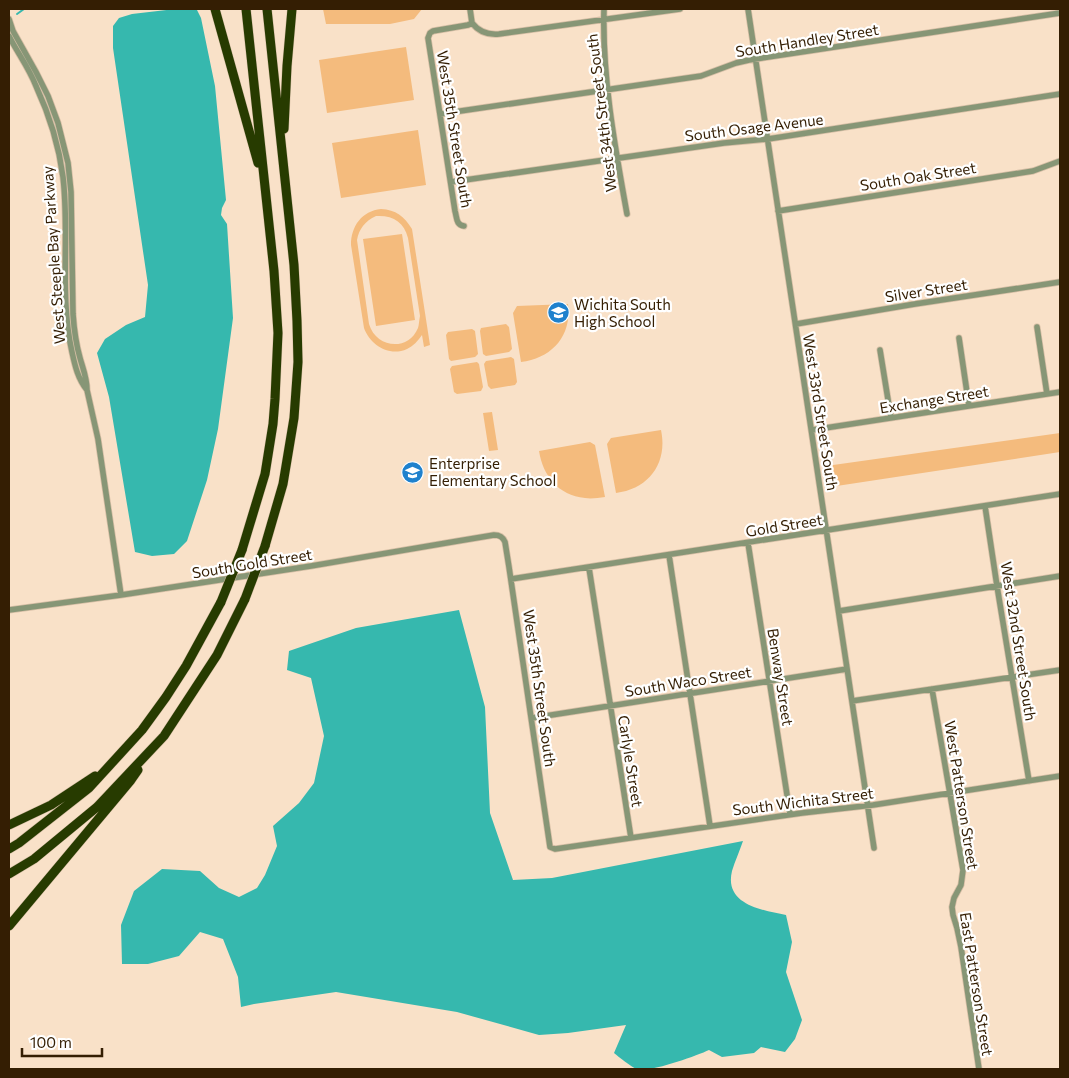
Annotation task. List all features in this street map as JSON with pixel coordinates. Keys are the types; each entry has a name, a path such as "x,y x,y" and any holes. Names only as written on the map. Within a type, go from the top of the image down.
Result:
{"highway":[{"path":"215,9 265,189"},
{"path":"9,849 89,788 142,730 166,697 186,666 221,602 242,550 265,474 273,424 278,333 274,271 246,9"},
{"path":"9,874 34,859 97,807 164,736 217,655 245,598 265,546 283,484 294,418 298,362 294,265 267,9"},
{"path":"283,161 287,66 292,9"},
{"path":"9,926 131,780 152,748"},
{"path":"9,825 51,805 94,777 114,760"}],"street":[{"path":"470,9 472,23 475,27 480,31 494,35 680,9"},
{"name":"West 34th Street South","path":"604,9 604,43 608,90 627,214"},
{"name":"West 33rd Street South","path":"748,9 874,848"},
{"name":"South Handley Street","path":"440,114 701,76 736,63 755,59 1060,13"},
{"name":"West Steeple Bay Parkway","path":"9,19 13,31 48,96 58,123 66,156 71,192 72,310 74,326 80,357 87,379 87,390 98,439 122,595"},
{"name":"West 35th Street South","path":"464,226 460,226 458,223 428,38 434,30 472,23"},
{"name":"West Steeple Bay Parkway","path":"9,36 36,84 57,146 63,176 67,327 77,372 87,390"},
{"name":"South Osage Avenue","path":"451,182 720,143 768,139 1060,94"},
{"name":"South Oak Street","path":"778,211 1033,171 1060,162"},
{"name":"Silver Street","path":"796,324 1060,282"},
{"path":"1038,327 1047,394"},
{"path":"959,338 969,406"},
{"path":"880,350 891,418"},
{"name":"Exchange Street","path":"812,430 1060,392"},
{"name":"Gold Street","path":"512,579 1060,494"},
{"name":"West 32nd Street South","path":"985,506 1029,781"},
{"name":"West 35th Street South","path":"499,536 505,542 512,579 550,846"},
{"name":"South Gold Street","path":"9,610 311,566 458,540 499,536"},
{"name":"Benway Street","path":"748,543 790,814"},
{"path":"669,556 710,826"},
{"name":"Carlyle Street","path":"589,568 631,838"},
{"path":"839,611 1060,576"},
{"name":"South Waco Street","path":"532,718 847,669"},
{"path":"852,701 1060,670"},
{"name":"West Patterson Street","path":"932,689 963,872 961,885 952,902"},
{"name":"South Wichita Street","path":"550,846 553,849 557,849 790,814 868,806 1060,776"},
{"name":"East Patterson Street","path":"952,902 979,1069"}],"shaded area":[{"path":"323,9 422,9 414,19 390,24 326,24"},
{"path":"406,47 414,100 327,113 319,60"},
{"path":"418,130 426,185 341,198 332,143"},
{"path":"381,209 395,212 403,217 412,229 430,345 424,347 422,335 407,349 400,351 387,350 375,344 364,328 351,245 355,226 363,216 374,210","holes":["376,216 393,218 401,224 406,232 420,316 418,328 413,336 400,344 392,344 378,338 369,324 357,240 359,232 366,223"]},
{"path":"402,234 415,320 376,326 363,239"},
{"path":"568,304 567,326 558,344 542,356 521,362 513,313 517,306"},
{"path":"506,324 509,327 512,349 509,352 486,356 483,354 481,328"},
{"path":"472,329 475,331 478,354 475,357 451,361 449,359 446,335 448,332"},
{"path":"511,357 514,359 517,382 515,385 491,389 488,386 484,364 486,361"},
{"path":"477,362 483,387 481,391 457,394 454,392 450,369 452,366"},
{"path":"492,412 498,450 489,451 483,413"},
{"path":"661,430 662,453 654,472 638,486 616,493 607,444 611,438"},
{"path":"1060,433 1060,452 830,487 826,466"},
{"path":"590,442 595,445 605,497 587,498 567,493 553,483 541,460 539,451"}],"water":[{"path":"175,9 197,10 201,18 215,86 226,200 221,215 227,224 233,318 218,429 207,480 187,541 174,554 152,556 135,552 109,397 97,353 105,339 126,325 145,317 148,285 113,48 113,26 119,18 132,14"},
{"path":"459,610 485,707 490,813 513,880 552,878 743,841 732,871 731,882 734,891 747,904 766,911 786,915 792,942 786,972 802,1020 795,1039 785,1052 761,1047 754,1053 722,1057 709,1050 673,1063 643,1070 634,1068 614,1053 626,1025 539,1035 457,1012 336,992 241,1007 238,977 223,939 200,932 179,956 148,964 122,964 121,925 134,891 162,869 200,871 219,888 239,897 257,888 265,875 277,846 273,826 299,803 314,783 324,736 311,678 287,670 289,651 356,628"}],"waterway":[{"path":"17,14 24,9"}],"place":[{"name":"Wichita South High School","path":"558,313"},
{"name":"Enterprise Elementary School","path":"413,472"}]}
